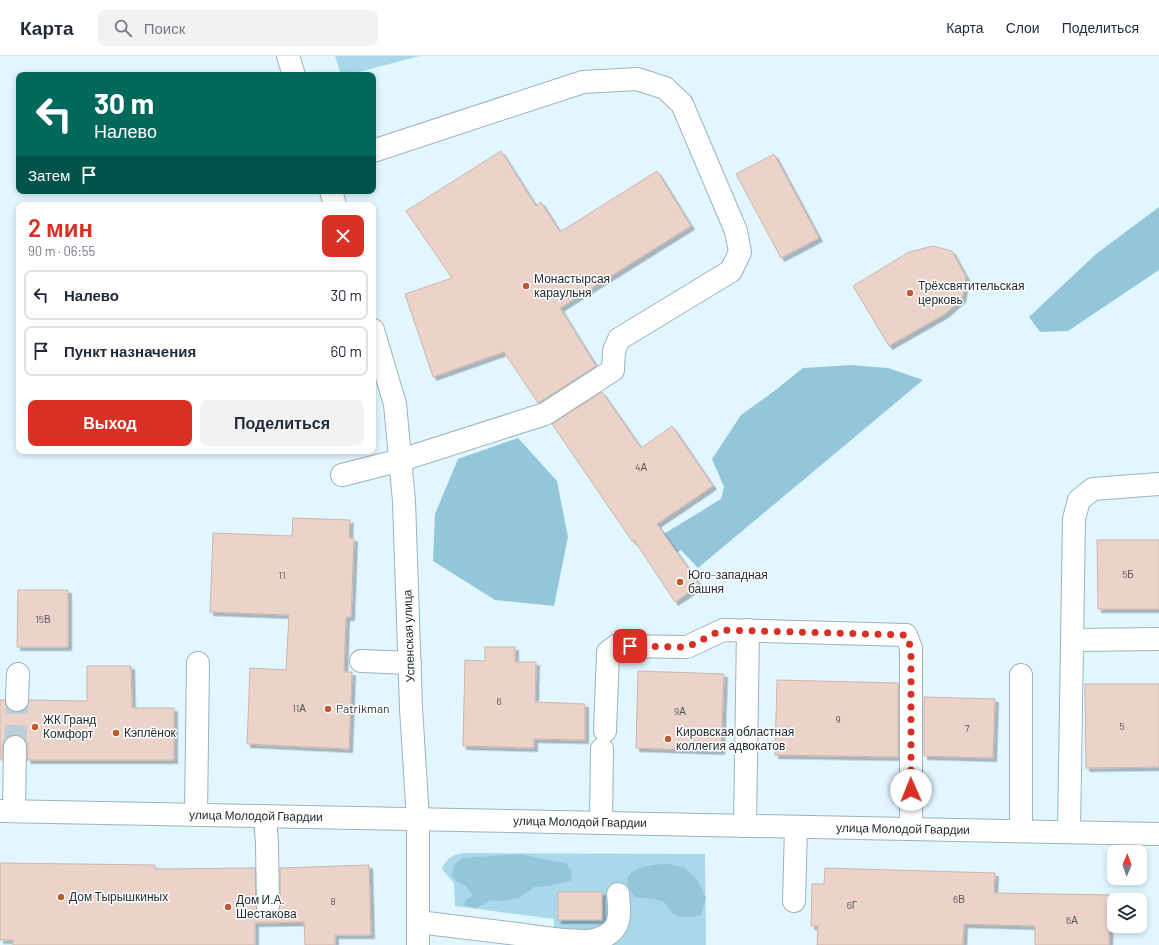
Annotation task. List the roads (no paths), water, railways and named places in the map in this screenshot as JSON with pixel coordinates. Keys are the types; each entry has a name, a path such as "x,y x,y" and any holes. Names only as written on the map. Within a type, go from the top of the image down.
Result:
{"street":[{"path":"342,475 401,460 545,414 613,370 614,351 619,339 731,271 740,252 736,231 682,104 665,88 637,79 583,82 376,150"},
{"name":"Успенская улица","path":"376,340 395,404 404,501 411,708 418,819 418,945"},
{"path":"1069,832 1074,519 1079,500 1093,489 1159,484"},
{"path":"601,823 603,740 608,652 616,646 687,647 722,630 748,630 906,635 911,648 911,829"},
{"path":"745,826 748,630"},
{"path":"1072,640 1159,639"},
{"path":"361,661 410,663"},
{"path":"196,815 198,662"},
{"path":"17,700 18,674"},
{"path":"1020,832 1021,675"},
{"path":"7,811 16,747"},
{"name":"улица Молодой Гвардии","path":"7,811 1159,834"},
{"path":"265,816 268,906"},
{"path":"794,901 796,827"},
{"path":"418,922 556,939 584,941 592,940 613,931 617,924 619,918 618,894"}],"tunnel":[{"path":"15,747 17,700"}],"place":[{"name":"Монастырсая караульня","path":"526,286"},
{"name":"Трёхсвятительская церковь","path":"910,293"},
{"name":"Юго-западная башня","path":"680,582"},
{"name":"Patrikman","path":"328,709"},
{"name":"ЖК Гранд Комфорт","path":"35,727"},
{"name":"Кэплёнок","path":"116,733"},
{"name":"Кировская областная коллегия адвокатов","path":"668,739"},
{"name":"Дом Тырышкиных","path":"61,897"},
{"name":"Дом И.А. Шестакова","path":"228,907"}]}
